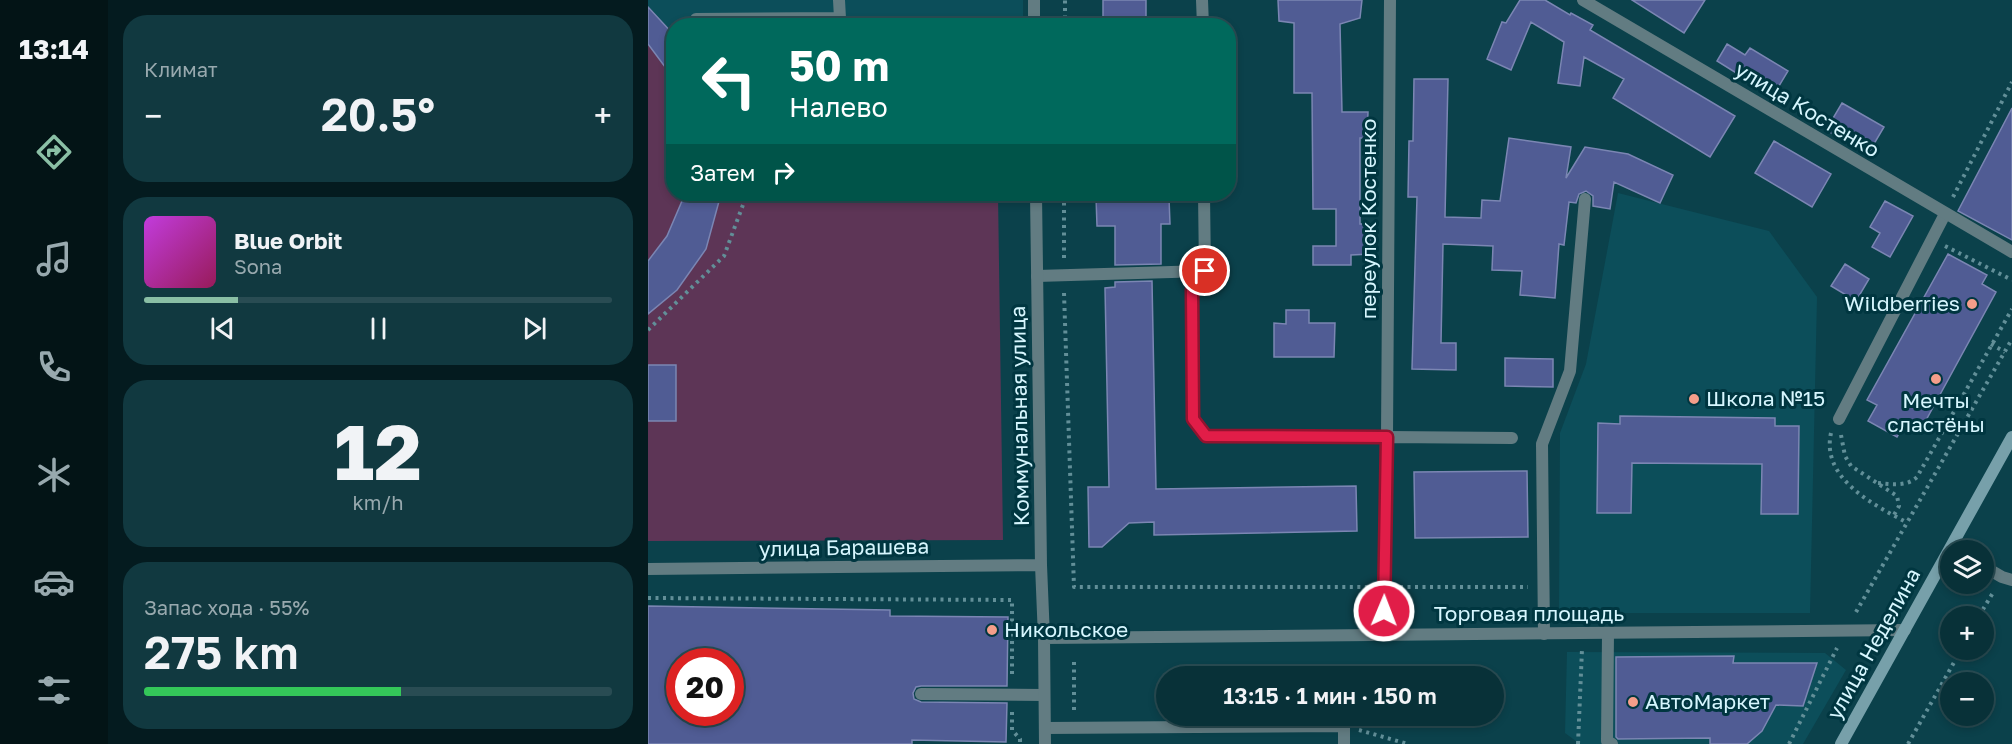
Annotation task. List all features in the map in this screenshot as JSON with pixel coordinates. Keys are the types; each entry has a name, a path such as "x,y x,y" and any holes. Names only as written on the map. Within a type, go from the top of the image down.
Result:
{"main road":[{"name":"улица Неделина","path":"1959,540 2012,437"},
{"name":"улица Неделина","path":"1841,744 1940,572"}],"street":[{"path":"839,0 840,18"},
{"path":"1034,0 1034,18"},
{"path":"1202,0 1203,18"},
{"name":"переулок Костенко","path":"1384,635 1390,0"},
{"name":"улица Костенко","path":"1583,0 2012,252"},
{"path":"1544,634 1542,444 1570,371 1584,199"},
{"name":"Коммунальная улица","path":"1036,201 1044,638"},
{"path":"1204,201 1205,271 1192,290 1193,419 1206,436 1512,438"},
{"path":"1839,419 1945,214"},
{"path":"1037,276 1205,271"},
{"name":"улица Барашева","path":"648,569 1041,564"},
{"path":"1994,573 2012,580"},
{"name":"Торговая площадь","path":"1044,638 1905,630"},
{"path":"1608,633 1607,741 1612,744"},
{"path":"1044,638 1045,744"},
{"path":"921,693 1044,695"},
{"path":"1045,728 1344,726 1344,744"}],"path":[{"path":"1065,0 1065,18"},
{"path":"1945,214 2012,81"},
{"path":"648,330 724,256 744,201"},
{"path":"1064,201 1064,276 1074,587 1544,586"},
{"path":"1932,238 2012,280"},
{"path":"1878,483 1904,484 1912,482 1917,477 2012,309"},
{"path":"1789,744 1845,631 2012,339"},
{"path":"1991,344 2005,352"},
{"path":"1839,419 1847,462 1859,473 1897,496 1899,506 1894,515"},
{"path":"1839,419 1832,430 1829,448 1837,471 1846,484 1906,522"},
{"path":"648,598 1012,600 1012,730 1020,739 1020,744"},
{"path":"1578,744 1582,633"},
{"path":"1074,659 1074,728"},
{"path":"1908,744 1955,660"},
{"path":"1344,726 1408,744"}],"shaded area":[{"path":"648,0 1023,0 1023,18 666,18 666,27 648,7"},
{"path":"648,7 666,27 666,201 998,201 1003,540 648,541"},
{"name":"Школа №15","path":"1618,193 1769,231 1817,297 1810,613 1559,613 1560,433 1586,364"},
{"path":"1567,652 1825,653 1846,670 1803,744 1580,744 1565,733"}],"building":[{"path":"1103,0 1146,0 1146,18 1103,18"},
{"path":"1278,0 1362,0 1360,18 1340,24 1342,112 1368,112 1367,138 1360,138 1360,224 1371,224 1371,254 1351,255 1351,265 1313,265 1313,246 1336,246 1336,209 1313,209 1312,93 1294,93 1294,23 1279,21"},
{"path":"1520,0 1545,0 1570,15 1571,13 1593,25 1590,30 1735,116 1710,157 1613,98 1624,79 1584,57 1580,86 1558,83 1564,42 1531,22 1511,70 1487,59 1502,22 1506,23"},
{"path":"1632,0 1705,0 1684,33"},
{"path":"648,7 666,26 666,68 648,44"},
{"path":"1727,44 1745,55 1750,48 1788,71 1773,96 1717,61"},
{"path":"1414,79 1448,79 1445,217 1481,218 1482,200 1500,201 1509,138 1571,147 1566,178 1585,147 1628,154 1673,175 1660,203 1614,182 1610,209 1593,206 1593,196 1586,191 1579,194 1576,203 1569,202 1564,245 1559,244 1555,298 1520,295 1522,271 1492,270 1493,246 1443,244 1441,343 1456,343 1456,370 1412,369 1417,197 1408,197 1409,141 1413,141"},
{"path":"1842,103 1884,127 1868,154 1826,130"},
{"path":"2012,108 2012,240 1958,211"},
{"path":"1774,141 1831,174 1812,207 1755,173"},
{"path":"682,201 719,201 706,249 677,290 648,314 648,261 667,236"},
{"path":"1096,201 1169,201 1170,224 1161,224 1161,264 1115,265 1115,226 1097,226"},
{"path":"1885,201 1913,216 1890,257 1872,247 1880,233 1870,227"},
{"path":"1948,254 1987,275 1982,284 1996,292 1919,433 1904,425 1897,437 1868,421 1877,405 1867,400"},
{"path":"1845,264 1869,279 1856,301 1831,286"},
{"path":"1152,281 1156,489 1356,486 1357,531 1154,535 1154,522 1129,523 1102,547 1089,547 1088,487 1109,487 1105,288 1115,287 1115,282"},
{"path":"1286,310 1309,310 1309,323 1335,323 1334,357 1274,357 1274,323 1286,324"},
{"path":"1505,358 1553,359 1553,387 1505,386"},
{"path":"648,365 676,365 676,421 648,421"},
{"path":"1620,416 1775,418 1775,426 1799,426 1798,514 1761,514 1762,464 1632,463 1631,513 1597,513 1598,423 1620,424"},
{"path":"1527,471 1528,537 1415,538 1414,472"},
{"path":"648,606 890,610 890,616 1008,617 1007,686 921,686 916,687 913,693 914,699 921,702 1007,703 1006,742 912,740 912,744 648,744"},
{"path":"1734,656 1733,663 1817,663 1803,706 1776,705 1762,731 1747,744 1710,744 1710,738 1618,739 1616,737 1616,657"}],"place":[{"name":"Wildberries","path":"1972,304"},
{"name":"Мечты сластёны","path":"1936,379"},
{"name":"Школа №15","path":"1694,399"},
{"name":"Никольское","path":"992,630"},
{"name":"АвтоМаркет","path":"1633,702"}],"route":[{"path":"1205,271 1192,290 1193,419 1206,436 1387,437 1384,611"}]}
